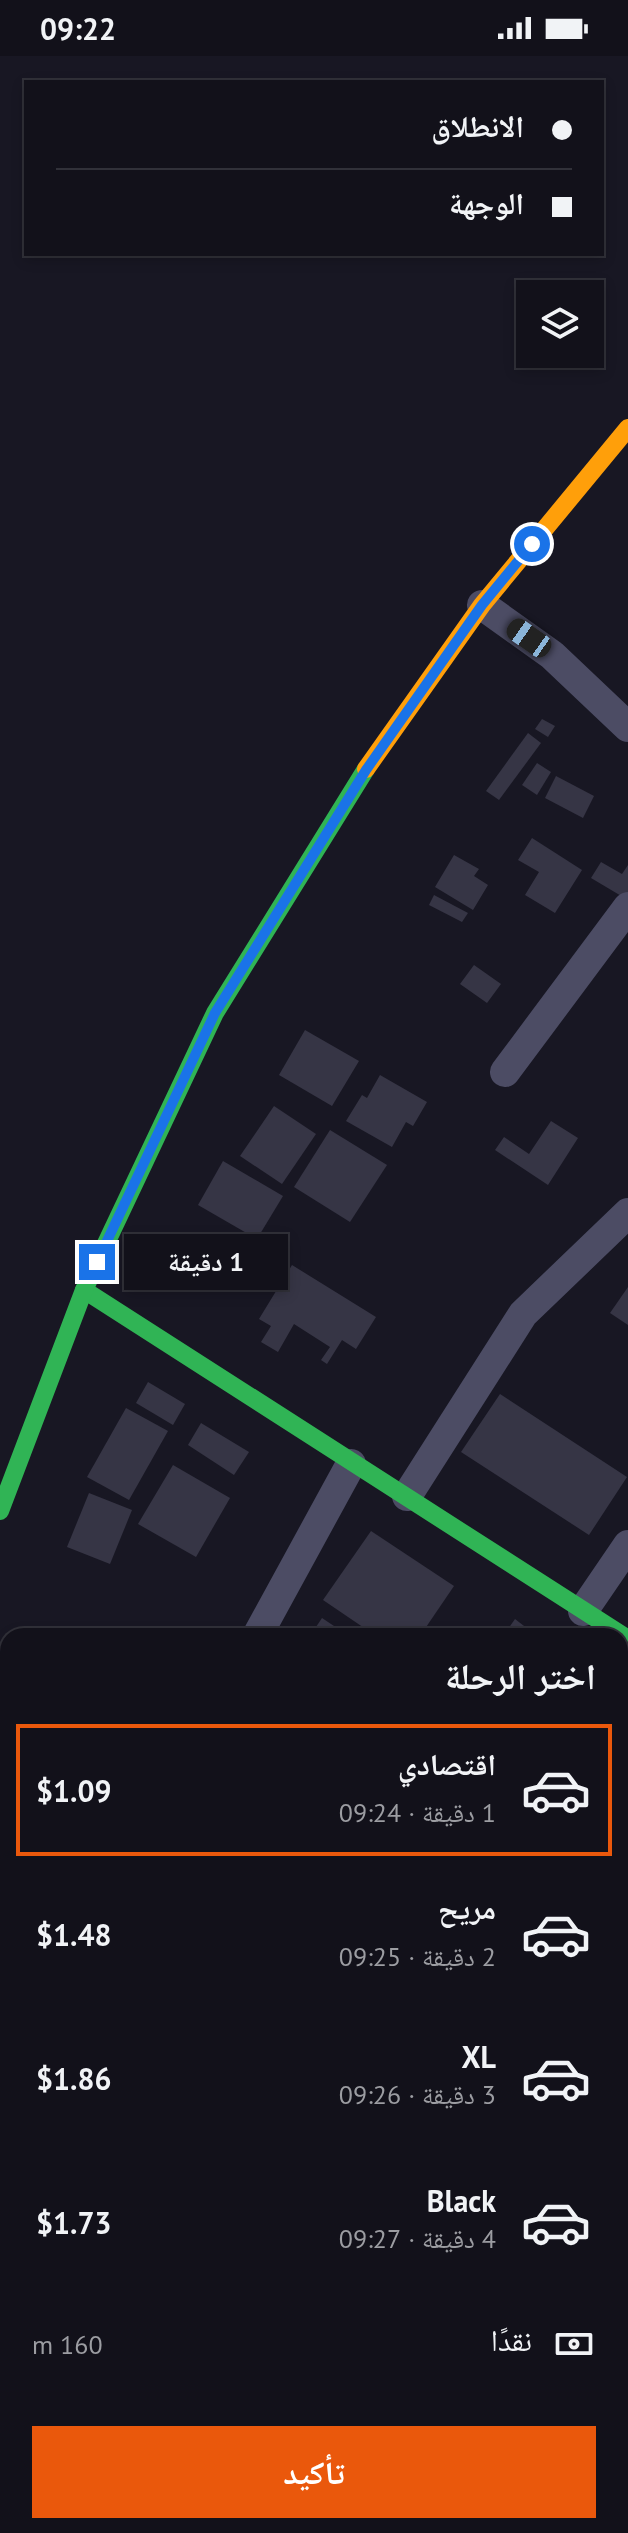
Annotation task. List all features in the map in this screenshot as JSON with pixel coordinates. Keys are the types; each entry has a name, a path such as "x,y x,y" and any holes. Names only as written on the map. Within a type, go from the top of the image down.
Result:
{"street":[{"path":"0,1511 84,1290 215,1013 366,770 482,605 628,428"},
{"path":"482,605 552,655 628,727"},
{"path":"505,1072 628,907"},
{"path":"407,1496 523,1314 628,1213"},
{"path":"84,1290 610,1628"},
{"path":"261,1628 351,1464"},
{"path":"583,1611 628,1545"}],"building":[{"path":"542,719 555,726 548,737 535,729"},
{"path":"528,733 541,743 499,800 486,791"},
{"path":"537,763 551,772 537,795 522,785"},
{"path":"556,776 594,796 583,818 545,798"},
{"path":"532,838 582,870 555,913 525,895 539,872 518,860"},
{"path":"454,855 479,869 474,876 488,885 473,910 435,887"},
{"path":"601,862 622,874 628,865 628,900 591,878"},
{"path":"434,895 468,913 462,922 429,905"},
{"path":"474,965 501,984 487,1003 460,984"},
{"path":"305,1030 359,1061 332,1106 279,1075"},
{"path":"380,1075 427,1102 413,1126 406,1122 392,1147 346,1121 362,1095 367,1098"},
{"path":"274,1106 316,1134 282,1184 240,1156"},
{"path":"551,1121 578,1138 548,1185 495,1150 504,1137 529,1154"},
{"path":"330,1130 387,1165 350,1222 294,1187"},
{"path":"223,1161 283,1196 257,1239 198,1205"},
{"path":"292,1265 376,1317 356,1349 342,1340 327,1364 321,1360 330,1347 294,1324 278,1352 261,1342 271,1326 259,1319"},
{"path":"628,1287 628,1325 610,1313"},
{"path":"148,1382 185,1404 173,1425 136,1403"},
{"path":"500,1394 627,1477 589,1535 461,1452"},
{"path":"126,1408 168,1431 129,1500 87,1477"},
{"path":"201,1423 249,1452 234,1475 188,1445"},
{"path":"173,1465 230,1498 196,1557 138,1524"},
{"path":"89,1493 132,1510 110,1564 67,1547"},
{"path":"371,1531 454,1586 425,1628 364,1628 323,1600"},
{"path":"322,1618 337,1628 315,1628"},
{"path":"515,1619 527,1628 509,1628"}],"traffic: fast":[{"path":"0,1511 84,1290 215,1013 366,769"},
{"path":"84,1290 611,1628"}],"traffic: slow":[{"path":"366,769 482,605 628,428"}],"route":[{"path":"97,1262 215,1013 366,770 482,605 532,544"}]}
